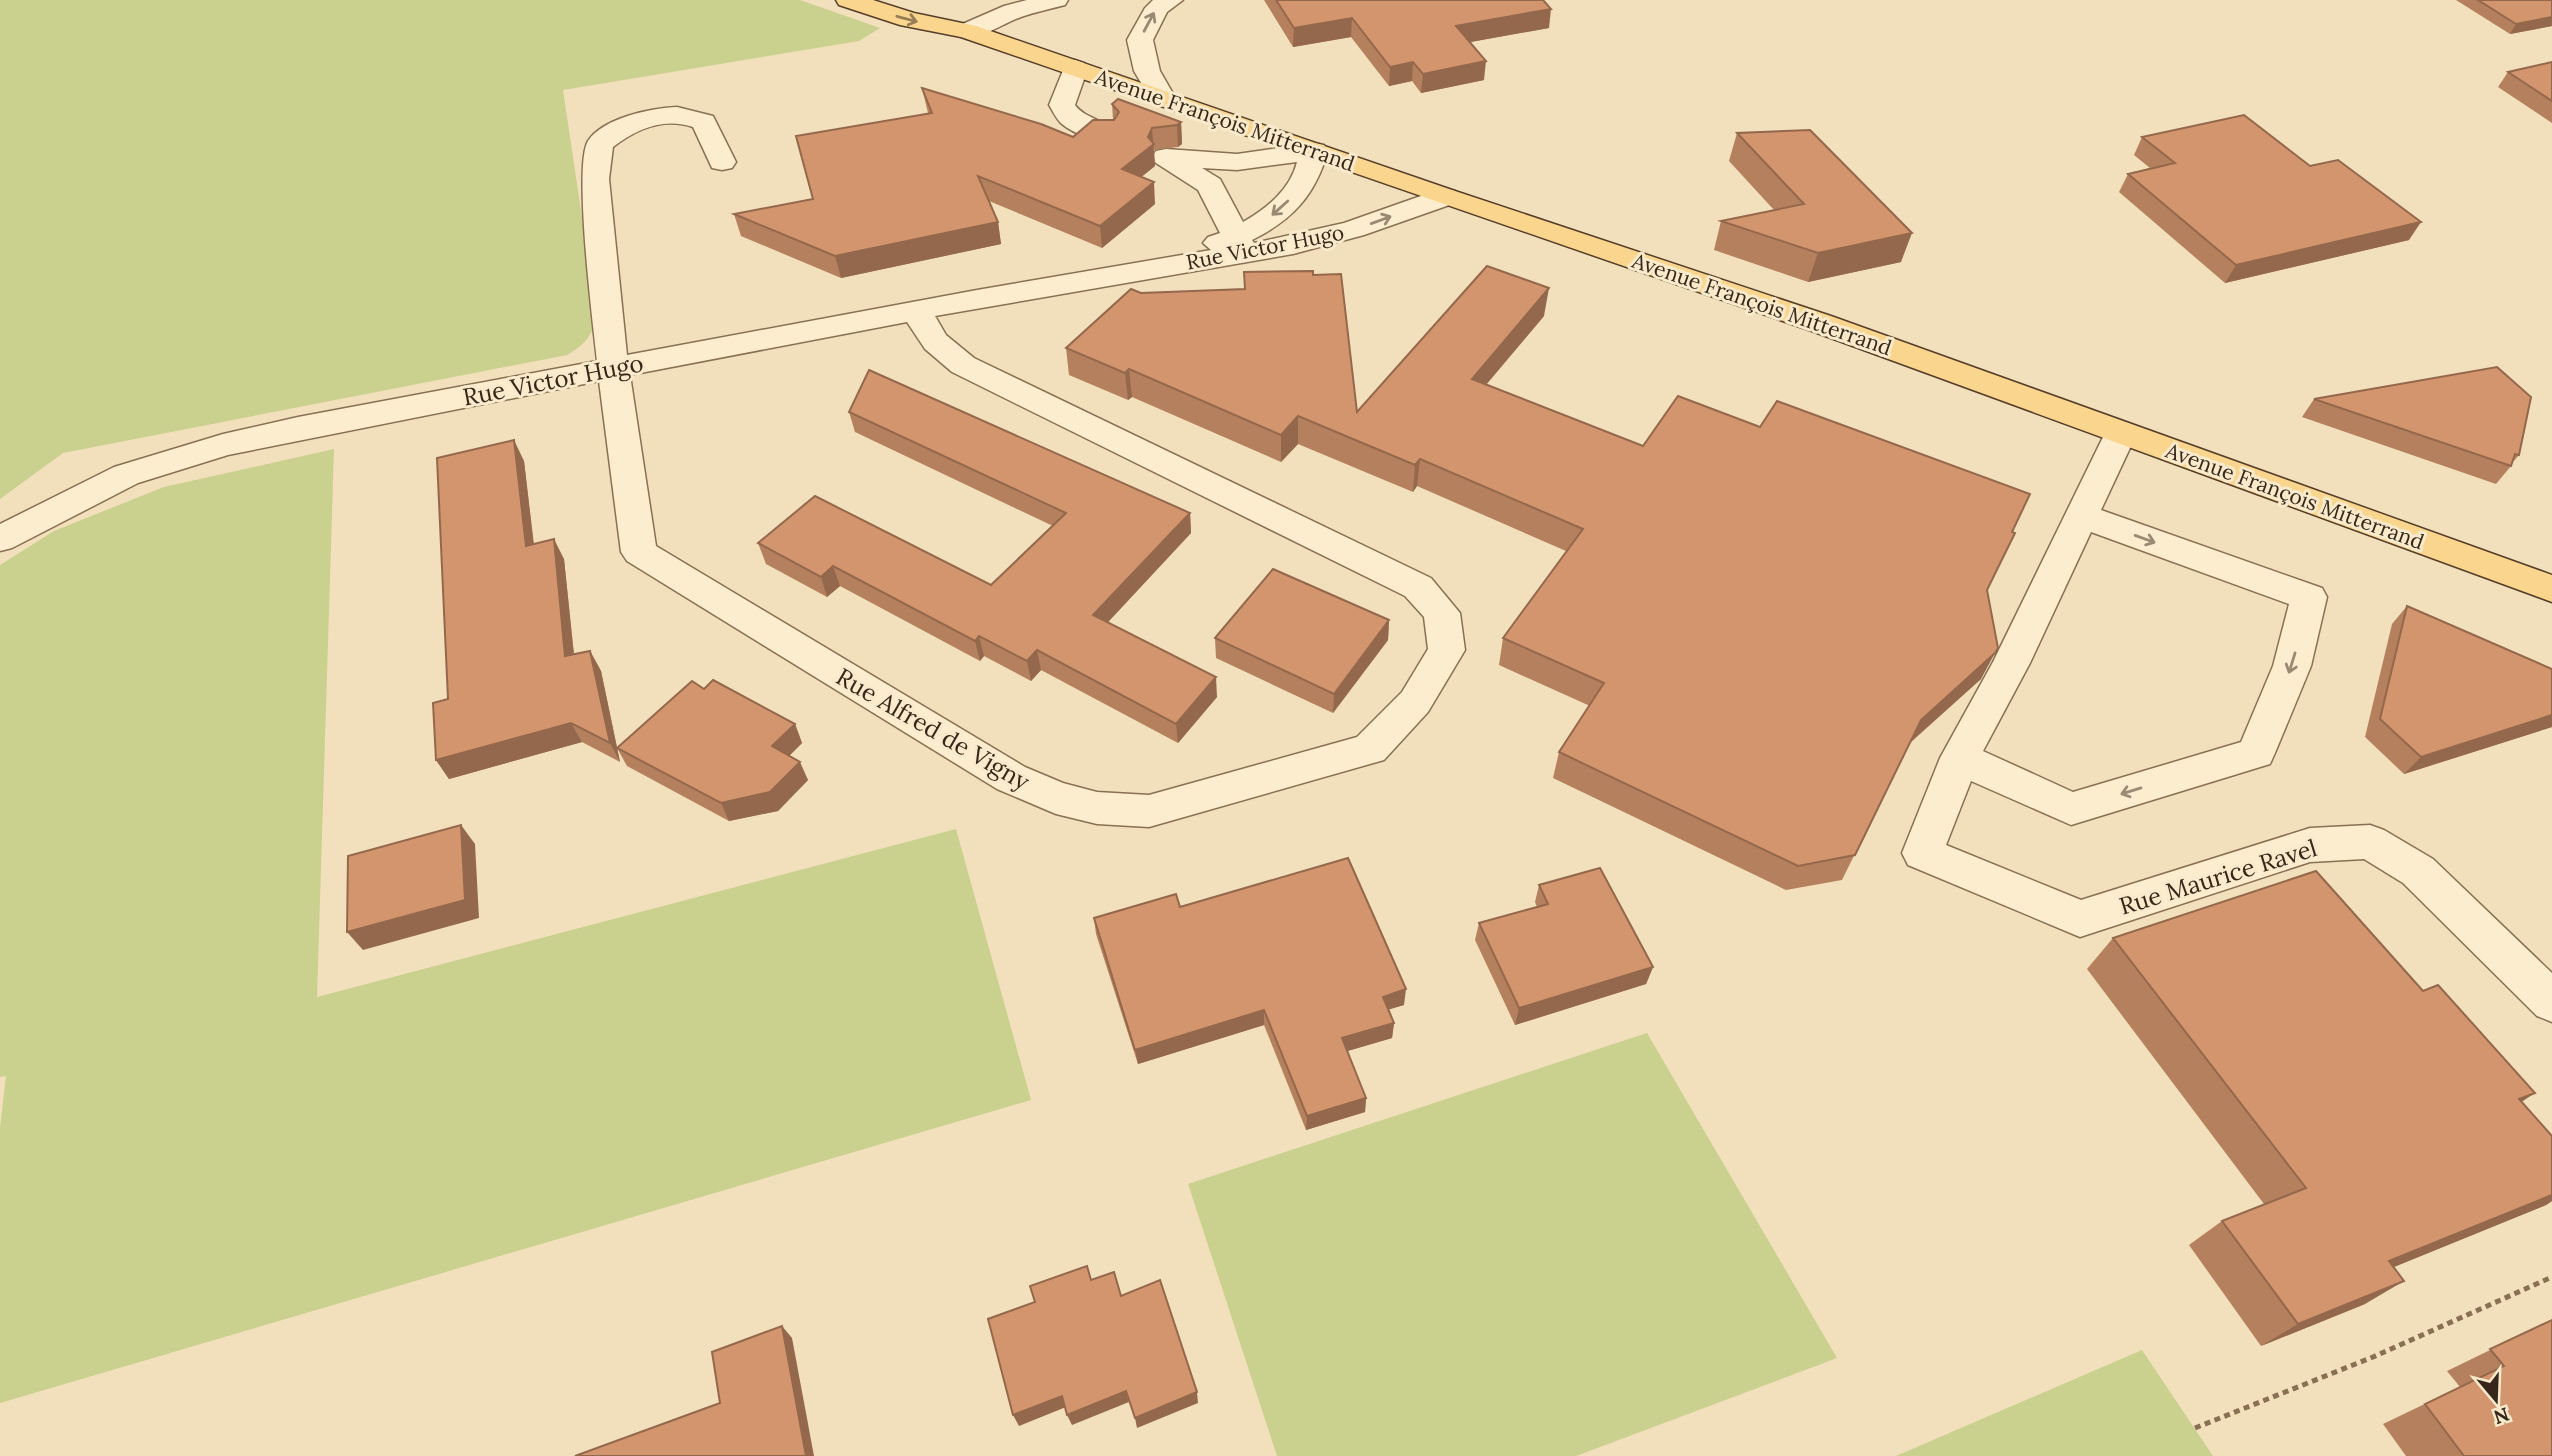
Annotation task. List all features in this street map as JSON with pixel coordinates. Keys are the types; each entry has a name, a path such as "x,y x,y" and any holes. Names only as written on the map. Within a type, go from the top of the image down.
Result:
{"main road":[{"name":"Avenue François Mitterrand","path":"848,0 909,20 967,31 1445,197 1820,323 2552,589"},
{"name":"Avenue François Mitterrand","path":"922,0 936,5 967,31"}],"street":[{"path":"967,31 1013,11 1056,0"},
{"path":"1162,97 1147,72 1140,40 1157,8 1171,0"},
{"path":"1075,68 1062,106 1071,118 1104,134"},
{"path":"613,369 594,179 600,144 620,127 667,114 691,116 704,122 722,162"},
{"path":"1240,244 1210,185 1166,157 1237,162 1314,151"},
{"name":"Rue Victor Hugo","path":"1240,244 1289,200 1306,177 1314,151"},
{"name":"Rue Victor Hugo","path":"0,539 126,475 223,445 298,428 1122,273 1240,244 1293,244 1354,229 1445,197"},
{"name":"Rue Alfred de Vigny","path":"613,369 639,552 1011,778 1056,798 1097,808 1149,811 1370,749 1415,702 1447,650 1442,613 1418,587 963,365 926,333 917,311"},
{"path":"2081,516 2309,597 2291,666 2256,753 2071,809 1960,758 2011,663 2081,516 2121,433"},
{"name":"Rue Maurice Ravel","path":"1960,758 1922,853 2080,919 2310,845 2370,842 2418,872 2552,1002"}],"path":[{"path":"2194,1428 2373,1357 2552,1277"}],"green space":[{"path":"0,0 800,0 880,28 859,41 563,90 597,318 586,340 567,355 63,453 0,499"},
{"path":"334,449 317,997 956,829 1031,1100 0,1403 0,1128 6,1076 0,1077 0,565 54,531 164,487"},
{"path":"1647,1033 1837,1358 1576,1456 1277,1456 1188,1184"},
{"path":"2142,1350 2213,1456 1896,1456"}],"building":[{"path":"1276,0 1543,0 1551,9 1456,26 1486,61 1423,74 1413,62 1390,67 1352,18 1294,28"},
{"path":"2478,0 2552,0 2552,17 2516,24"},
{"path":"2552,62 2552,101 2508,72"},
{"path":"922,88 1041,124 1073,137 1093,120 1114,120 1119,112 1112,104 1118,99 1181,122 1177,125 1152,128 1148,137 1154,144 1122,169 1154,182 1100,226 978,176 998,222 835,256 734,214 813,199 796,136 932,113"},
{"path":"2244,115 2310,166 2338,160 2421,222 2236,265 2128,174 2175,163 2142,137"},
{"path":"1810,130 1912,233 1818,253 1721,221 1804,204 1737,133"},
{"path":"1487,266 1549,288 1472,379 1643,446 1678,396 1760,427 1777,401 2030,494 2012,532 2015,533 1987,590 1998,648 1921,720 1855,855 1798,866 1559,752 1604,683 1503,638 1583,529 1420,459 1415,465 1298,416 1281,435 1129,369 1125,373 1066,348 1131,289 1141,293 1245,289 1244,272 1313,271 1313,275 1341,274 1357,412"},
{"path":"2497,367 2531,397 2519,455 2515,454 2511,466 2314,399"},
{"path":"869,370 1190,513 1093,615 1216,677 1176,724 1037,650 1027,661 979,636 975,641 833,566 821,577 758,543 815,496 991,585 1066,513 849,412"},
{"path":"514,440 526,546 554,539 565,656 590,651 610,743 571,723 436,760 433,703 448,699 437,458"},
{"path":"1273,569 1389,620 1334,694 1215,638"},
{"path":"2407,606 2552,669 2552,715 2421,757 2380,719"},
{"path":"713,680 795,724 772,746 800,762 770,792 721,803 617,748 692,681 704,689"},
{"path":"461,825 465,900 347,932 348,856"},
{"path":"1348,858 1406,989 1383,997 1394,1023 1342,1038 1366,1098 1307,1116 1264,1010 1135,1050 1094,918 1176,894 1180,907"},
{"path":"1600,868 1653,967 1519,1008 1479,923 1548,904 1539,885"},
{"path":"2316,871 2423,991 2438,985 2535,1093 2519,1099 2552,1136 2552,1195 2389,1261 2404,1281 2298,1324 2222,1221 2306,1188 2113,938"},
{"path":"1087,1266 1091,1280 1114,1272 1121,1296 1160,1280 1197,1392 1135,1418 1126,1391 1067,1415 1062,1396 1013,1415 988,1319 1035,1302 1030,1286"},
{"path":"2552,1320 2552,1456 2464,1456 2425,1404 2504,1366 2490,1349"},
{"path":"782,1326 806,1456 575,1456 720,1403 712,1352"}]}
